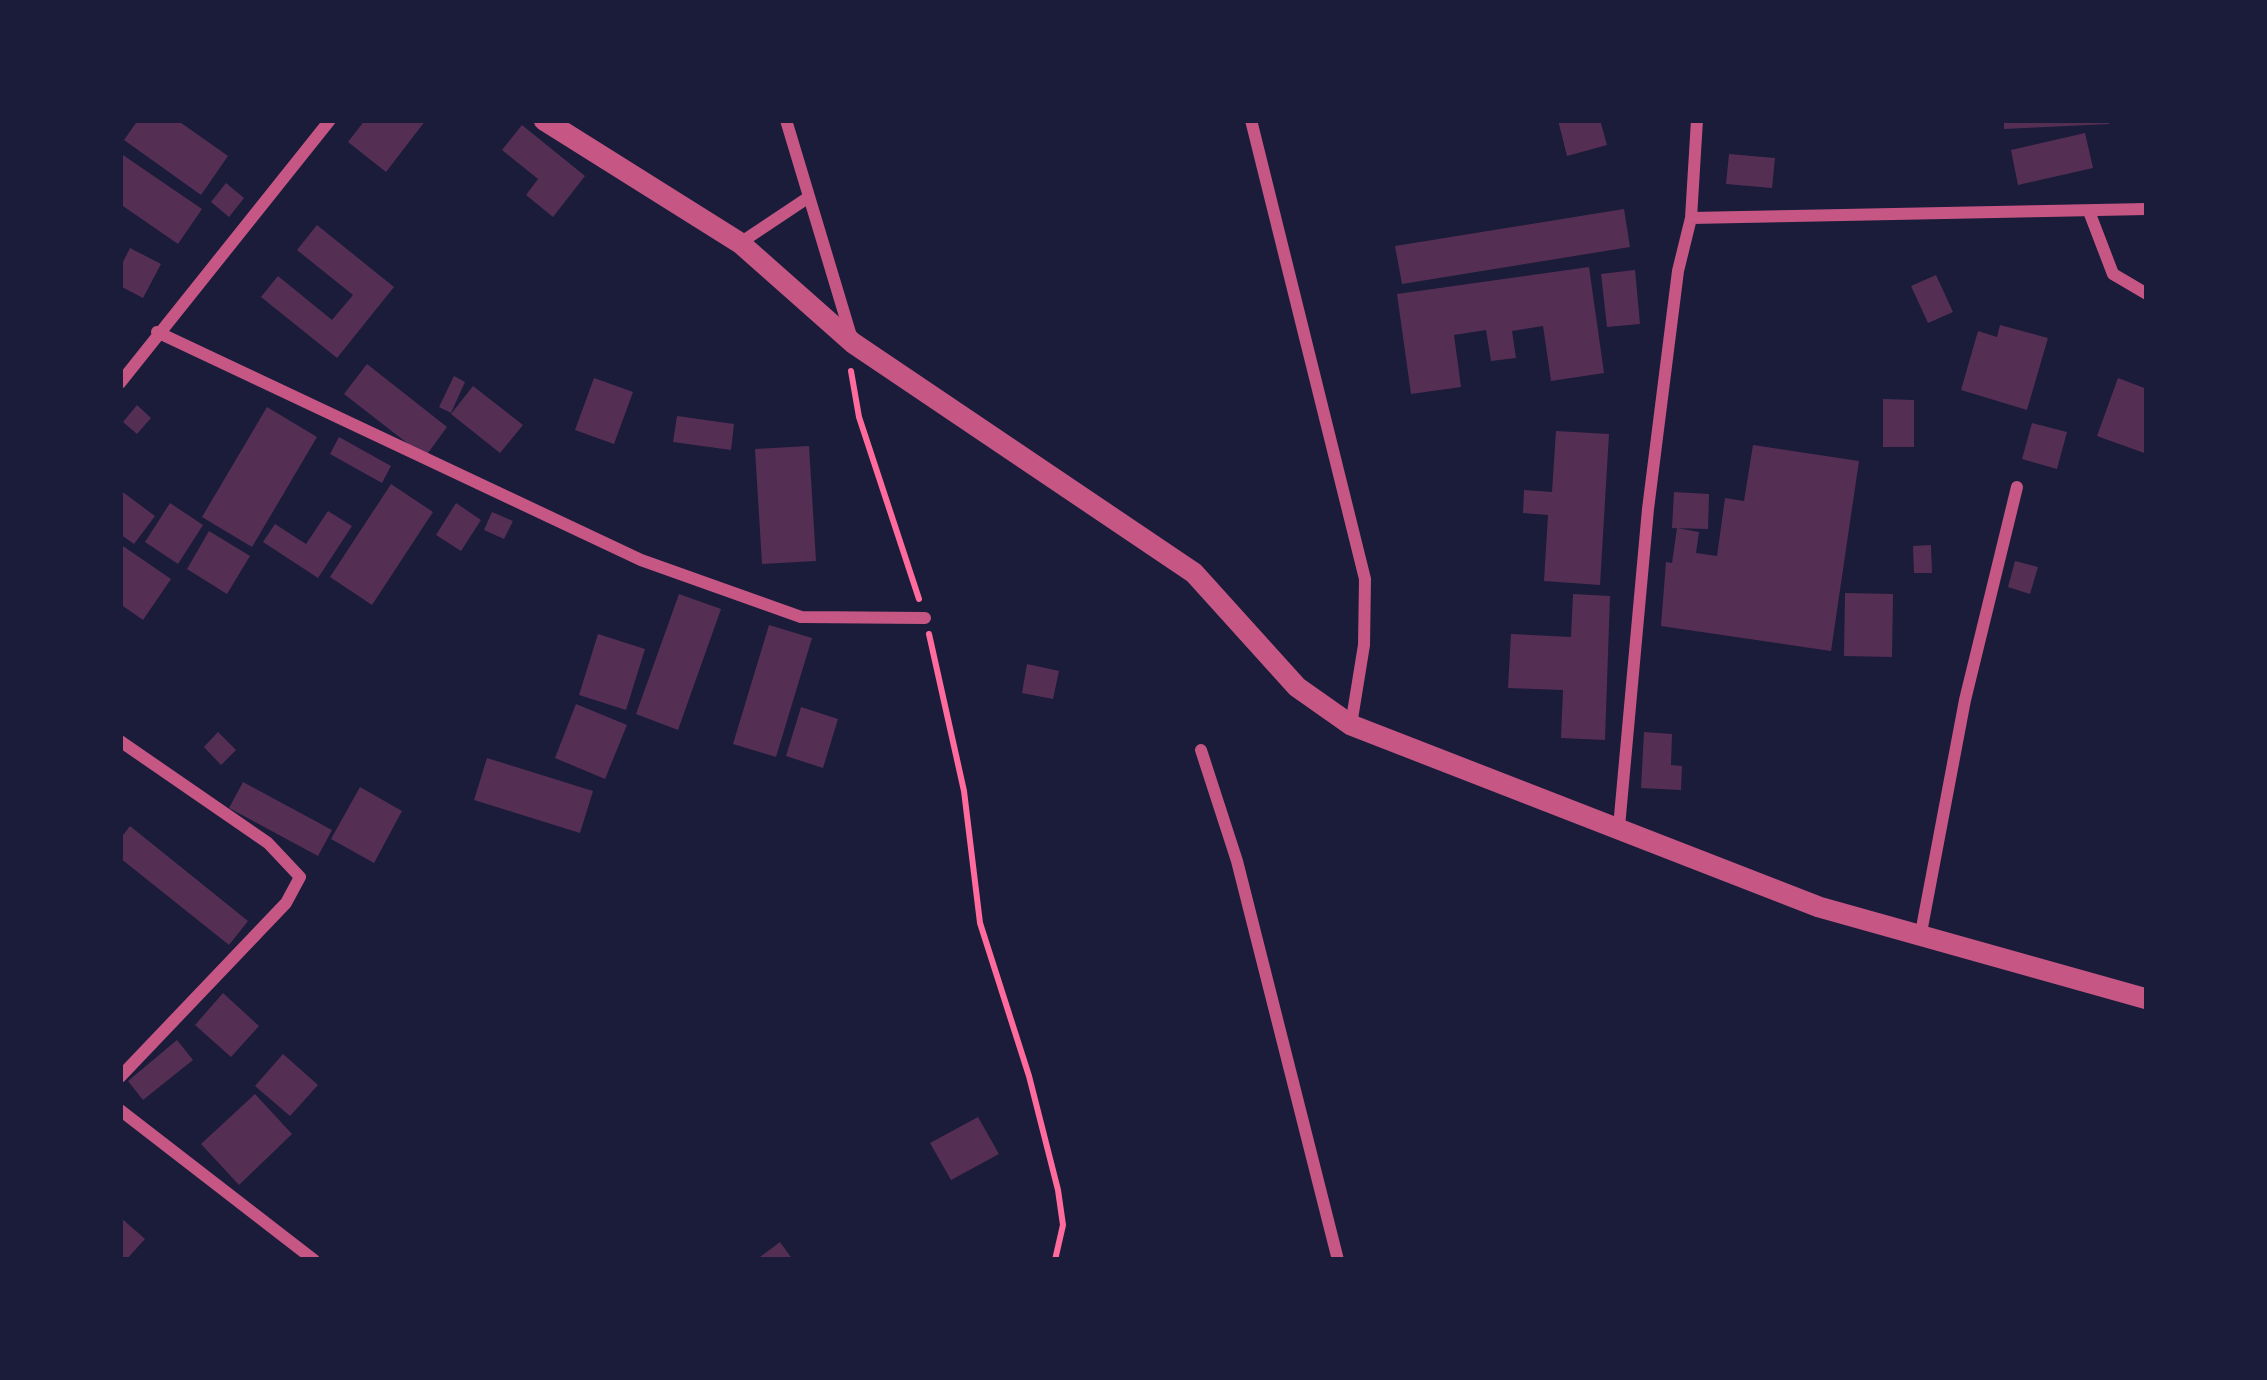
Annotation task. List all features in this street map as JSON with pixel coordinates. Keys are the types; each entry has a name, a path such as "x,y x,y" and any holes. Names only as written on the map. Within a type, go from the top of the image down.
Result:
{"street":[{"path":"120,383 330,120"},
{"path":"544,120 740,243 853,343 1194,574 1297,687 1351,724 1820,907 1919,939 2147,999"},
{"path":"786,120 853,343"},
{"path":"1251,120 1365,578 1364,645 1351,724"},
{"path":"1619,827 1648,508 1678,271 1691,218 1697,120"},
{"path":"740,243 806,199"},
{"path":"1691,218 2090,214 2147,209"},
{"path":"2090,214 2113,274 2147,294"},
{"path":"157,332 641,560 802,617 925,618"},
{"path":"1919,939 1964,700 2017,487"},
{"path":"120,741 268,843 300,877 286,903 120,1078"},
{"path":"1201,750 1237,861 1338,1260"},
{"path":"120,1110 314,1260"}],"path":[{"path":"853,343 855,400 925,618 964,791 980,923 1029,1076 1058,1190 1063,1226 1055,1260"}],"building":[{"path":"138,120 177,120 228,156 201,195 124,140"},
{"path":"365,120 426,120 386,172 348,142"},
{"path":"1558,120 1600,120 1607,145 1567,156"},
{"path":"2004,120 2109,120 2109,124 2004,129"},
{"path":"522,125 585,176 553,217 526,195 538,179 502,150"},
{"path":"2085,133 2093,168 2018,185 2011,150"},
{"path":"120,153 202,209 178,244 120,204"},
{"path":"1729,154 1775,158 1772,188 1726,184"},
{"path":"226,183 244,198 229,217 211,202"},
{"path":"1624,209 1630,247 1402,284 1395,246"},
{"path":"317,225 394,287 337,358 261,297 278,276 332,320 353,295 297,250"},
{"path":"130,248 161,264 143,298 120,286 120,268"},
{"path":"1589,267 1604,373 1551,381 1543,326 1512,331 1516,358 1491,361 1486,330 1454,335 1461,387 1411,394 1397,294"},
{"path":"1635,270 1640,324 1607,327 1601,274"},
{"path":"1936,275 1953,312 1928,323 1911,286"},
{"path":"2000,325 2048,338 2027,410 1961,390 1978,331 1997,337"},
{"path":"367,364 447,427 425,457 344,394"},
{"path":"454,376 465,382 451,413 439,407"},
{"path":"594,378 633,392 614,444 575,430"},
{"path":"2118,378 2147,389 2147,454 2097,436"},
{"path":"473,386 523,425 500,453 451,414"},
{"path":"1883,399 1914,400 1914,447 1883,447"},
{"path":"137,405 151,418 137,434 123,422"},
{"path":"267,407 317,437 252,547 202,517"},
{"path":"677,416 734,424 731,450 673,442"},
{"path":"2032,423 2067,432 2057,469 2022,459"},
{"path":"1556,431 1609,434 1600,585 1544,581 1548,515 1523,513 1524,490 1552,492"},
{"path":"339,437 391,466 382,483 330,454"},
{"path":"1753,445 1859,461 1831,651 1661,626 1666,562 1672,563 1677,528 1699,532 1696,553 1717,556 1725,498 1744,501"},
{"path":"809,446 816,561 762,564 755,449"},
{"path":"391,484 433,512 372,605 330,577"},
{"path":"120,490 155,516 134,544 120,534"},
{"path":"1674,492 1709,494 1708,529 1672,528"},
{"path":"170,503 203,525 178,564 145,542"},
{"path":"456,503 481,520 461,551 436,535"},
{"path":"328,511 352,526 318,578 263,542 275,524 306,544"},
{"path":"492,512 513,521 504,539 484,530"},
{"path":"209,531 250,556 227,594 187,569"},
{"path":"120,544 171,579 143,620 120,604"},
{"path":"1931,545 1932,573 1914,573 1913,546"},
{"path":"2015,561 2038,567 2030,594 2008,587"},
{"path":"1845,593 1893,594 1892,657 1844,656"},
{"path":"679,594 721,609 678,730 636,714"},
{"path":"1573,594 1610,596 1605,740 1561,738 1563,690 1508,688 1511,634 1571,637"},
{"path":"769,625 812,638 776,757 733,744"},
{"path":"598,634 645,649 626,710 579,695"},
{"path":"1027,664 1059,671 1053,699 1022,693"},
{"path":"576,704 627,725 605,779 555,758"},
{"path":"801,707 838,719 823,768 786,756"},
{"path":"218,732 236,750 221,765 204,747"},
{"path":"1644,732 1672,734 1671,765 1682,766 1681,790 1641,788"},
{"path":"487,758 593,791 580,833 474,800"},
{"path":"243,782 332,830 318,856 229,808"},
{"path":"360,787 402,811 374,863 331,839"},
{"path":"130,826 248,921 229,945 120,858 120,839"},
{"path":"223,993 259,1026 231,1057 195,1025"},
{"path":"177,1040 193,1060 143,1100 128,1081"},
{"path":"283,1054 318,1085 290,1116 255,1086"},
{"path":"255,1094 292,1134 239,1185 201,1144"},
{"path":"978,1117 999,1154 951,1180 930,1143"},
{"path":"120,1217 145,1239 126,1260 120,1260"},
{"path":"780,1242 793,1260 756,1260"}]}
